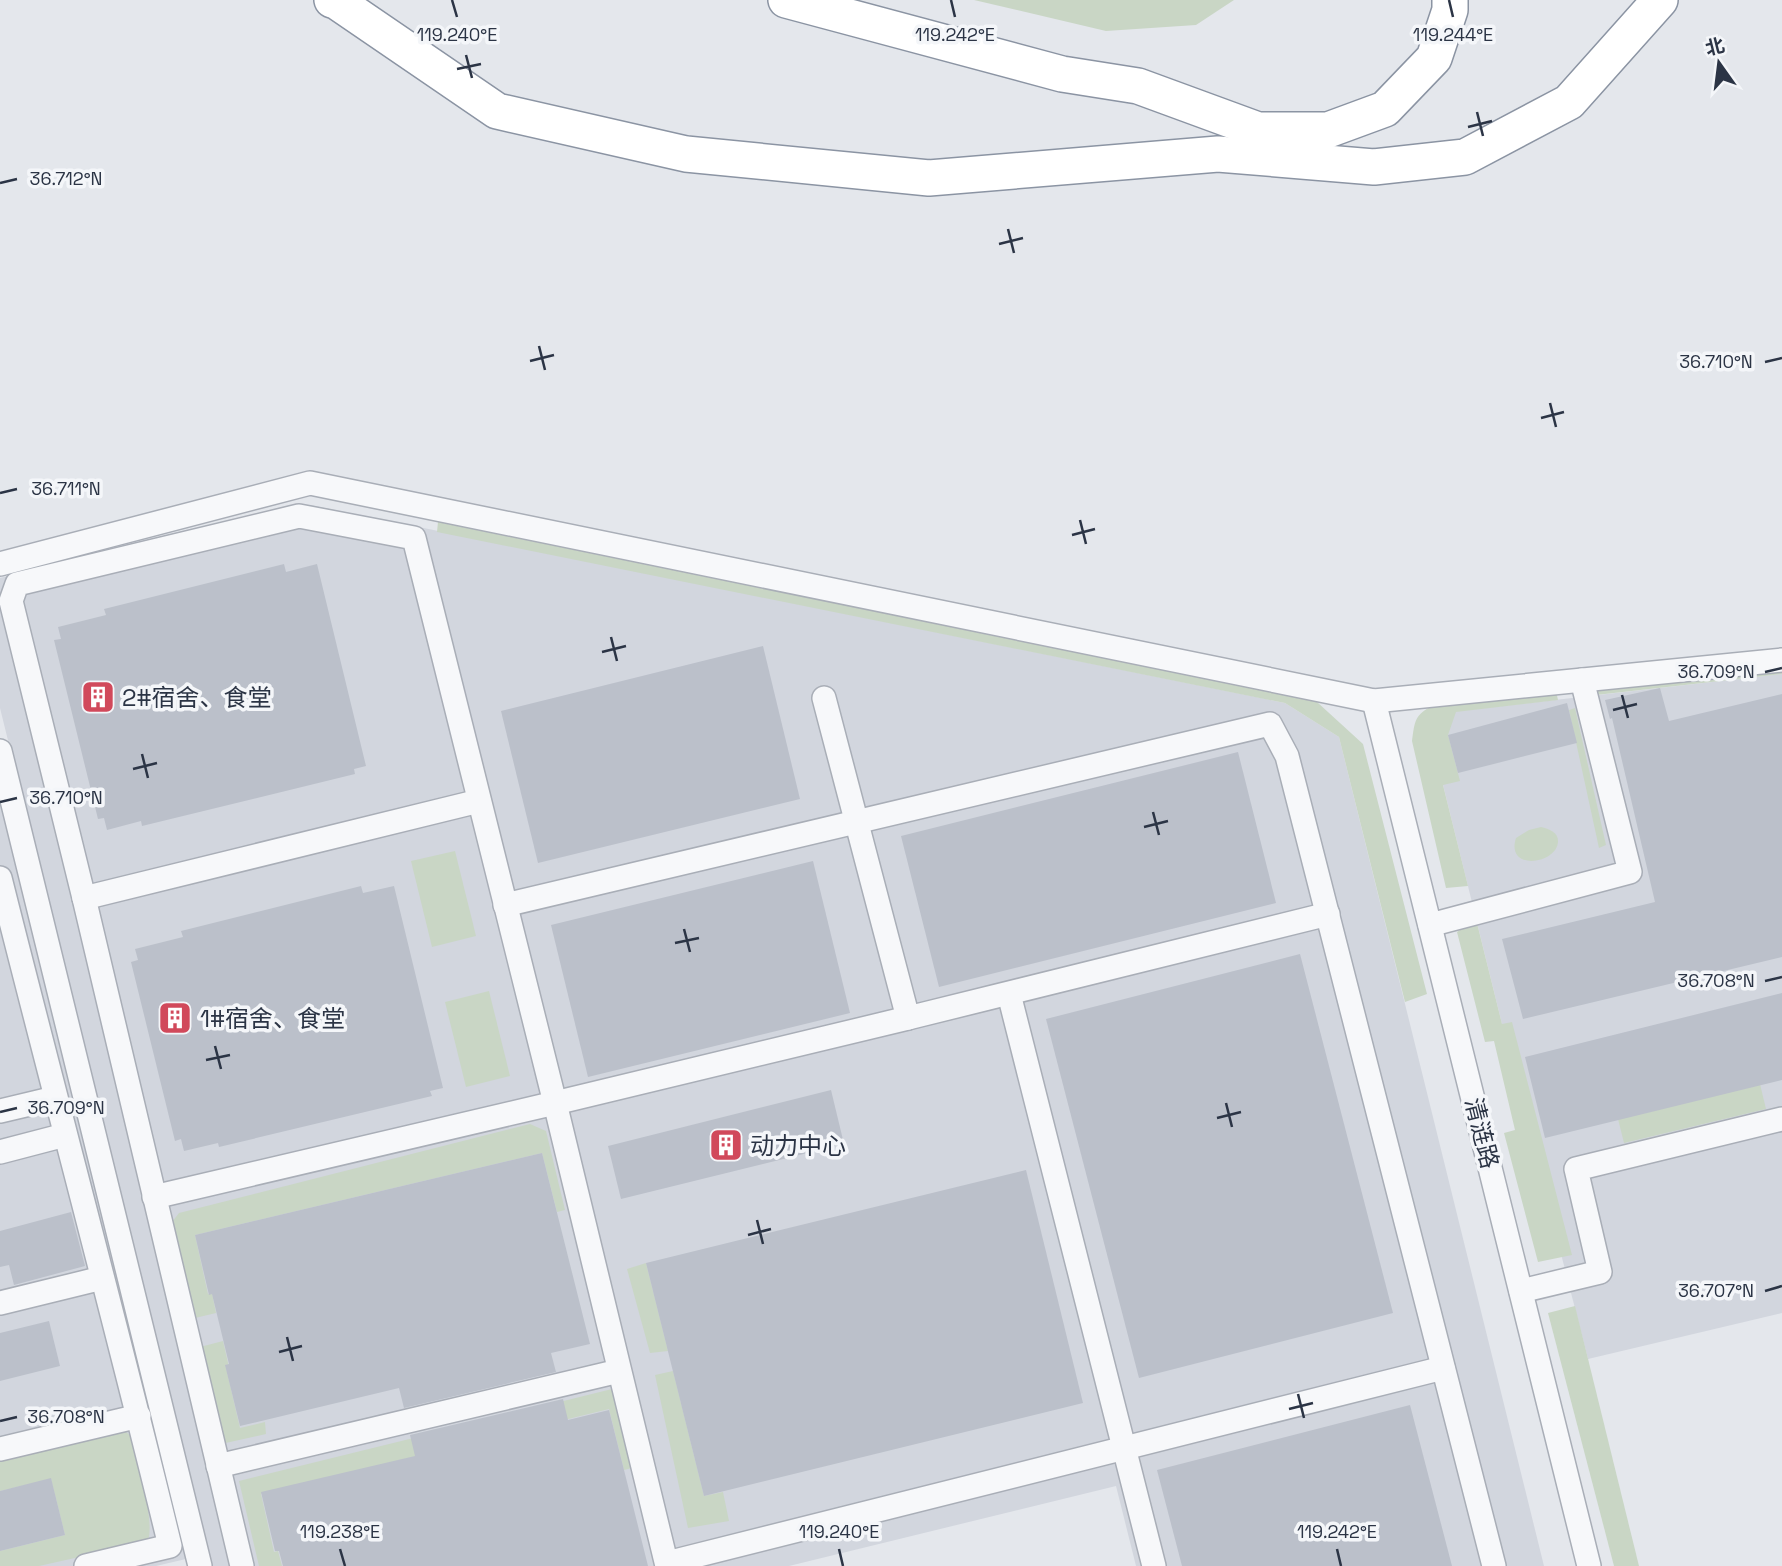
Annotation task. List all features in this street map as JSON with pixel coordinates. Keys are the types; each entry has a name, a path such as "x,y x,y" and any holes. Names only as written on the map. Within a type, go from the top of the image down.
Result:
{"highway":[{"path":"332,0 497,111 686,154 929,178 1218,154 1374,167 1465,157 1569,102 1660,0"},
{"path":"786,0 1062,74 1138,86 1258,130 1328,130 1385,109 1434,58 1450,10 1450,0"}],"street":[{"path":"0,564 310,483 1374,701 1782,660"},
{"path":"242,1566 11,601 17,584 299,516 414,538 667,1565 1443,1368"},
{"path":"1430,925 1630,872 1582,680"},
{"path":"824,698 908,1018"},
{"name":"清涟路","path":"1374,701 1589,1566"},
{"path":"505,905 1270,724 1287,756 1494,1566"},
{"path":"0,751 200,1566"},
{"path":"84,898 479,801"},
{"path":"0,878 170,1546 86,1566"},
{"path":"154,1197 908,1018 1328,914"},
{"path":"1009,993 1154,1566"},
{"path":"0,1111 55,1098"},
{"path":"1521,1291 1600,1272 1576,1169 1782,1119"},
{"path":"0,1152 65,1135"},
{"path":"0,1303 102,1278"},
{"path":"218,1466 619,1371"},
{"path":"0,1449 139,1416"}],"shaded area":[{"path":"310,505 1285,703 1339,737 1544,1566 1136,1566 1116,1486 789,1566 212,1566 0,708 0,578"},
{"path":"1782,674 1782,1313 1588,1359 1431,736 1450,712"},
{"path":"0,793 186,1559 156,1566 0,1566"}],"green space":[{"path":"974,0 1234,0 1196,25 1106,31"},
{"path":"438,522 1317,702 1363,744 1427,994 1405,1002 1339,737 1285,703 437,532"},
{"path":"1782,666 1782,674 1596,695 1594,685"},
{"path":"1556,691 1558,700 1456,712 1448,735 1460,781 1443,785 1468,886 1446,888 1412,741 1417,719 1434,705"},
{"path":"1575,708 1606,845 1599,848 1569,710"},
{"path":"1541,827 1555,833 1558,841 1556,849 1542,859 1524,860 1518,856 1515,849 1516,838"},
{"path":"455,851 476,936 432,947 411,861"},
{"path":"1476,919 1502,1024 1512,1022 1572,1255 1538,1262 1504,1133 1515,1130 1494,1041 1485,1042 1457,932"},
{"path":"489,991 510,1076 466,1087 445,1002"},
{"path":"1760,1084 1766,1109 1624,1143 1618,1119"},
{"path":"530,1124 546,1131 565,1210 557,1212 542,1153 195,1235 208,1294 212,1293 216,1313 195,1318 172,1222 179,1213"},
{"path":"646,1263 668,1351 650,1353 627,1269"},
{"path":"1575,1306 1639,1566 1614,1566 1548,1313"},
{"path":"223,1341 229,1367 226,1368 240,1428 265,1422 266,1434 221,1444 200,1347"},
{"path":"673,1371 704,1496 723,1492 729,1521 688,1528 655,1375"},
{"path":"612,1389 632,1468 624,1470 609,1409 261,1494 274,1552 278,1551 282,1566 259,1566 239,1481"},
{"path":"116,1429 131,1436 147,1501 149,1537 142,1543 39,1566 0,1566 0,1551 65,1535 51,1479 0,1491 0,1457"}],"building":[{"name":"2#宿舍、食堂","path":"284,564 286,572 317,564 366,766 354,769 355,774 142,826 141,821 107,830 104,818 98,819 54,640 61,639 58,627 106,615 104,609"},
{"path":"763,646 800,799 538,863 501,711"},
{"path":"1660,688 1669,721 1782,694 1782,957 1523,1019 1502,939 1655,902 1612,718 1610,719 1605,700"},
{"path":"1567,703 1577,743 1458,773 1448,735"},
{"path":"1238,752 1276,903 939,987 901,836"},
{"path":"813,861 850,1013 588,1077 551,925"},
{"name":"1#宿舍、食堂","path":"361,886 363,893 394,886 443,1088 430,1091 432,1096 219,1147 218,1143 184,1151 181,1139 175,1141 131,962 138,960 135,949 183,937 181,931"},
{"path":"1300,954 1393,1313 1139,1378 1046,1019"},
{"path":"1782,993 1782,1080 1545,1138 1525,1057"},
{"name":"动力中心","path":"831,1090 844,1144 621,1199 608,1146"},
{"path":"542,1153 590,1344 551,1353 556,1372 404,1408 399,1388 240,1426 225,1365 229,1364 195,1235"},
{"path":"1026,1170 1083,1403 704,1496 646,1263"},
{"path":"71,1212 85,1266 14,1285 9,1265 0,1267 0,1231"},
{"path":"49,1321 60,1366 0,1381 0,1333"},
{"path":"563,1399 568,1420 609,1410 648,1566 283,1566 279,1551 275,1551 261,1492 415,1456 410,1435"},
{"path":"1410,1405 1452,1566 1182,1566 1157,1470"},
{"path":"51,1478 65,1535 0,1551 0,1491"}],"place":[{"name":"2#宿舍、食堂","path":"98,697"},
{"name":"1#宿舍、食堂","path":"175,1018"},
{"name":"动力中心","path":"726,1145"}]}
